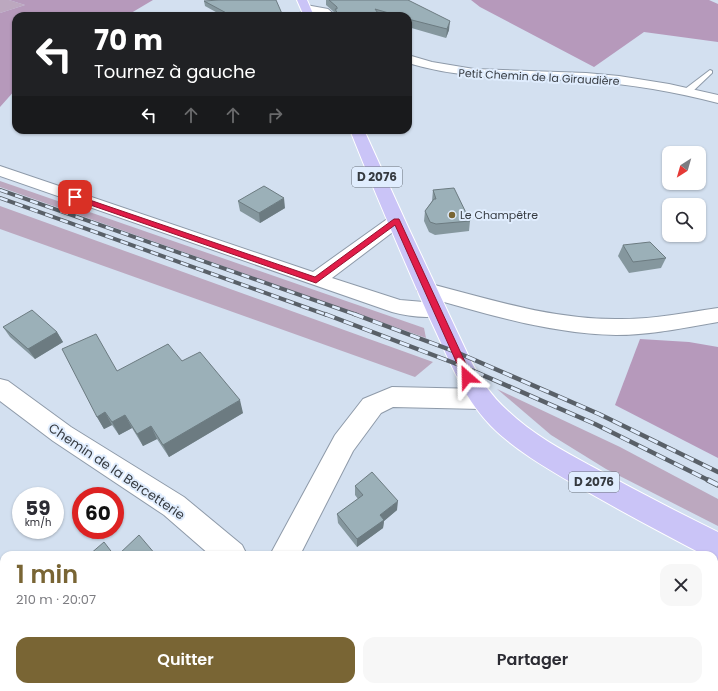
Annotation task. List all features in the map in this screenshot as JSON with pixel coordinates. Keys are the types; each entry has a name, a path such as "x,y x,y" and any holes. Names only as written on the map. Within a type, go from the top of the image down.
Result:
{"main road":[{"name":"D 2076","path":"359,134 396,221 472,387 492,412 538,448 566,466 617,495 718,547"}],"street":[{"path":"306,9 325,12"},
{"name":"Petit Chemin de la Giraudière","path":"412,61 426,66 456,72 585,77 616,80 688,91 718,99"},
{"path":"0,171 316,280 399,307 436,310"},
{"path":"316,280 396,221"},
{"path":"427,290 523,314 595,326 615,327 646,325 718,315"},
{"name":"Chemin de la Bercetterie","path":"3,396 174,506 227,551"},
{"path":"287,551 344,443 372,406 392,397 481,399"}],"lane":[{"path":"688,91 710,72"}],"shaded area":[{"path":"0,0 9,0 25,5 0,13"},
{"path":"9,0 153,0 133,12 12,12 12,94 0,107 0,13 25,5"},
{"path":"471,0 709,0 718,4 718,42 644,32 594,67 480,7"},
{"path":"0,181 424,328 426,338 0,187"},
{"path":"0,206 433,362 415,377 0,229"},
{"path":"640,339 689,342 718,347 718,458 615,405"},
{"path":"497,389 620,447 718,499 718,526 606,469 551,435"}],"building":[{"path":"276,0 281,12 225,12 204,1"},
{"path":"329,0 408,0 450,21 447,29 412,20 412,12 385,12 375,9 377,12 337,12 335,9 337,9 337,7"},
{"path":"264,186 284,198 259,213 238,201"},
{"path":"454,188 470,221 436,224 430,222 425,211 434,199 436,199 433,190"},
{"path":"650,242 666,258 633,262 623,245"},
{"path":"32,310 57,332 28,349 3,327"},
{"path":"96,334 117,371 168,344 182,361 200,352 240,400 163,445 151,426 137,434 125,415 112,422 105,412 97,417 62,349"},
{"path":"372,472 398,501 380,515 384,520 357,539 337,514 363,495 355,486"},
{"path":"139,535 153,551 122,551"},
{"path":"104,542 111,551 94,551"}],"railway":[{"path":"0,190 357,315"},
{"path":"0,198 327,315"},
{"path":"325,314 462,366 595,424 710,481"},
{"path":"354,314 456,352 599,414 718,472"},
{"path":"710,481 718,485"}],"place":[{"name":"Le Champêtre","path":"452,215"}],"route":[{"path":"75,197 316,280 396,221 467,377"}]}
